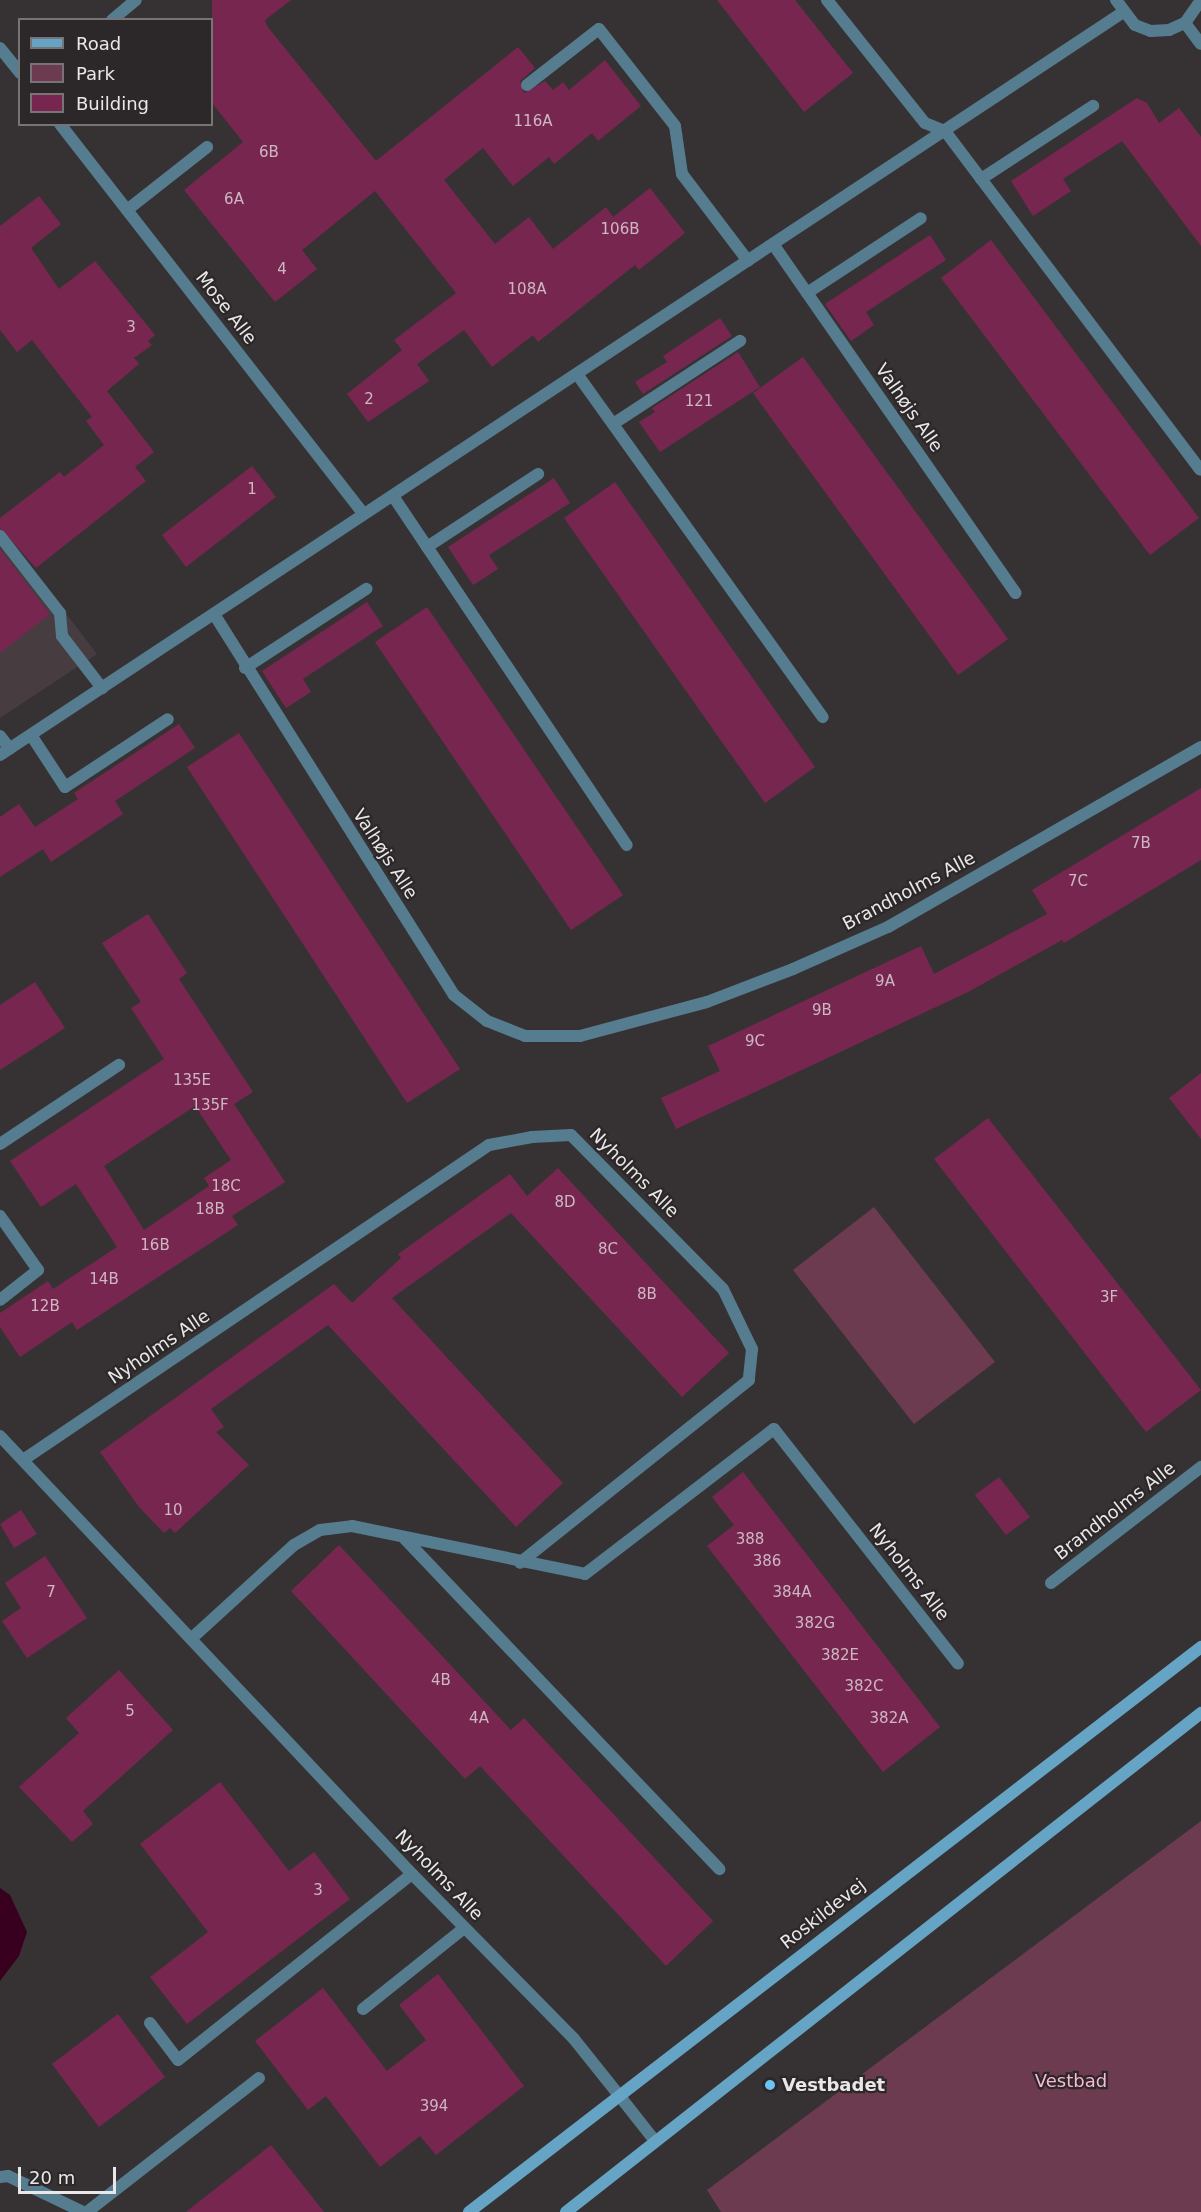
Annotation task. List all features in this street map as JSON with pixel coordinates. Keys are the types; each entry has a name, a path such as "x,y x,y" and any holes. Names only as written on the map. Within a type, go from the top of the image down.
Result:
{"main road":[{"name":"Roskildevej","path":"469,2212 618,2094 1201,1647"},
{"path":"566,2212 1201,1713"}],"street":[{"path":"114,18 136,0"},
{"path":"827,0 925,123 945,131 1200,470"},
{"path":"1116,0 1122,13 1135,25 1151,31 1169,30 1185,23 1201,0"},
{"path":"0,736 5,752 1122,13"},
{"path":"1185,23 1201,44"},
{"path":"527,85 599,28 675,126 682,174 748,261"},
{"path":"3,56 18,71"},
{"path":"981,179 1093,106"},
{"name":"Mose Alle","path":"62,126 364,514"},
{"path":"127,210 207,147"},
{"path":"807,293 921,218"},
{"name":"Valhøjs Alle","path":"773,244 1016,593"},
{"path":"613,424 740,341"},
{"path":"577,374 823,717"},
{"path":"427,547 538,474"},
{"path":"393,495 627,845"},
{"path":"0,536 60,613 62,636 102,688"},
{"path":"245,668 366,589"},
{"name":"Valhøjs Alle","path":"214,614 245,668 454,995 487,1021 525,1036 580,1036"},
{"path":"31,735 64,787 168,719"},
{"name":"Brandholms Alle","path":"580,1036 707,1002 888,927 1201,747"},
{"path":"0,1144 119,1065"},
{"name":"Nyholms Alle","path":"23,1460 489,1145 531,1137 572,1136 723,1289 752,1349 748,1380 520,1563"},
{"path":"0,1216 38,1270 0,1300"},
{"name":"Nyholms Alle","path":"192,1638 294,1545 320,1530 352,1526 520,1563 585,1574 774,1429 958,1664"},
{"name":"Nyholms Alle","path":"0,1436 412,1875 574,2039 655,2141"},
{"name":"Brandholms Alle","path":"1051,1583 1201,1467"},
{"path":"405,1539 719,1869"},
{"path":"150,2023 178,2060 412,1875"},
{"path":"363,2009 464,1928"},
{"path":"0,2177 8,2176 85,2212 259,2078"}],"shaded area":[{"path":"0,527 97,654 0,718"},
{"path":"0,1888 10,1895 27,1932 19,1956 0,1981"}],"green space":[{"path":"874,1207 995,1362 914,1424 793,1270"},
{"name":"Vestbad","path":"1201,1821 1201,2212 721,2212 707,2190"}],"building":[{"path":"212,0 291,0 265,20 267,26 376,161 518,47 535,68 520,81 524,93 545,81 553,90 563,82 569,90 605,60 641,106 598,141 592,133 554,164 549,157 513,186 483,148 444,180 495,244 529,217 553,249 606,207 613,217 650,188 685,233 639,270 635,265 538,342 533,335 492,367 464,330 417,364 429,381 368,422 347,394 402,350 394,340 456,293 375,191 302,250 317,269 275,302 184,190 243,142 213,104"},
{"path":"717,0 795,0 853,73 804,112"},
{"path":"1137,98 1147,103 1159,123 1179,108 1201,137 1201,246 1122,141 1063,179 1071,191 1033,216 1011,181"},
{"path":"39,196 61,224 31,248 59,289 95,261 155,335 148,341 152,345 134,358 139,364 107,391 154,452 135,467 146,481 36,568 0,528 0,518 60,472 64,477 104,445 86,421 92,417 32,340 17,352 0,330 0,226"},
{"path":"930,235 946,260 866,312 874,325 851,341 825,304"},
{"path":"991,240 1199,518 1150,555 941,278"},
{"path":"720,318 732,336 643,394 635,382 667,362 663,356"},
{"path":"738,352 760,387 660,452 639,422 655,412 652,408"},
{"path":"803,357 1008,639 958,675 753,393"},
{"path":"252,466 276,497 186,567 162,535"},
{"path":"554,478 570,503 489,555 498,569 473,585 448,547"},
{"path":"615,482 815,767 765,803 564,518"},
{"path":"0,549 50,614 0,653"},
{"path":"367,602 383,626 303,679 311,692 286,708 262,671"},
{"path":"427,607 623,895 571,930 375,642"},
{"path":"179,724 195,748 115,801 123,814 51,862 43,849 0,877 0,817 19,804 35,827 78,799 74,793"},
{"path":"239,733 460,1069 407,1103 187,767"},
{"path":"1201,788 1201,860 1064,943 1062,940 968,992 676,1129 661,1098 720,1071 708,1046 921,946 934,974 1047,914 1032,890"},
{"path":"148,914 187,973 179,979 253,1092 234,1104 285,1182 232,1216 238,1225 77,1330 72,1322 20,1357 0,1327 0,1313 48,1281 53,1289 117,1247 76,1184 41,1207 10,1161 164,1059 131,1008 141,1002 102,943","holes":["195,1106 231,1160 204,1178 209,1186 144,1230 104,1166"]},
{"path":"35,982 65,1028 0,1070 0,1005"},
{"path":"1201,1073 1201,1139 1169,1098"},
{"path":"988,1118 1201,1390 1146,1432 934,1159"},
{"path":"558,1168 729,1353 682,1397 511,1213 392,1298 563,1483 516,1527 328,1325 211,1409 224,1427 216,1432 249,1465 175,1533 170,1528 164,1533 139,1507 100,1452 334,1284 352,1303 401,1258 398,1254 510,1174 527,1196"},
{"path":"743,1472 940,1727 883,1772 707,1546 734,1525 712,1497"},
{"path":"999,1477 1030,1517 1006,1535 975,1495"},
{"path":"21,1510 37,1534 14,1548 0,1524"},
{"path":"339,1545 511,1730 524,1718 713,1921 666,1966 480,1766 465,1779 291,1591"},
{"path":"45,1556 87,1618 27,1658 2,1621 21,1608 5,1583"},
{"path":"119,1670 173,1730 83,1811 93,1824 72,1842 19,1787 79,1733 66,1718"},
{"path":"220,1782 289,1871 314,1852 350,1899 187,2024 150,1977 208,1932 140,1844"},
{"path":"438,1974 524,2086 436,2155 420,2136 380,2167 326,2096 308,2110 255,2041 323,1988 387,2071 426,2040 399,2005"},
{"path":"118,2014 165,2077 99,2127 52,2064"},
{"path":"271,2145 324,2212 186,2212"}],"place":[{"name":"Vestbadet","path":"770,2085"}]}
